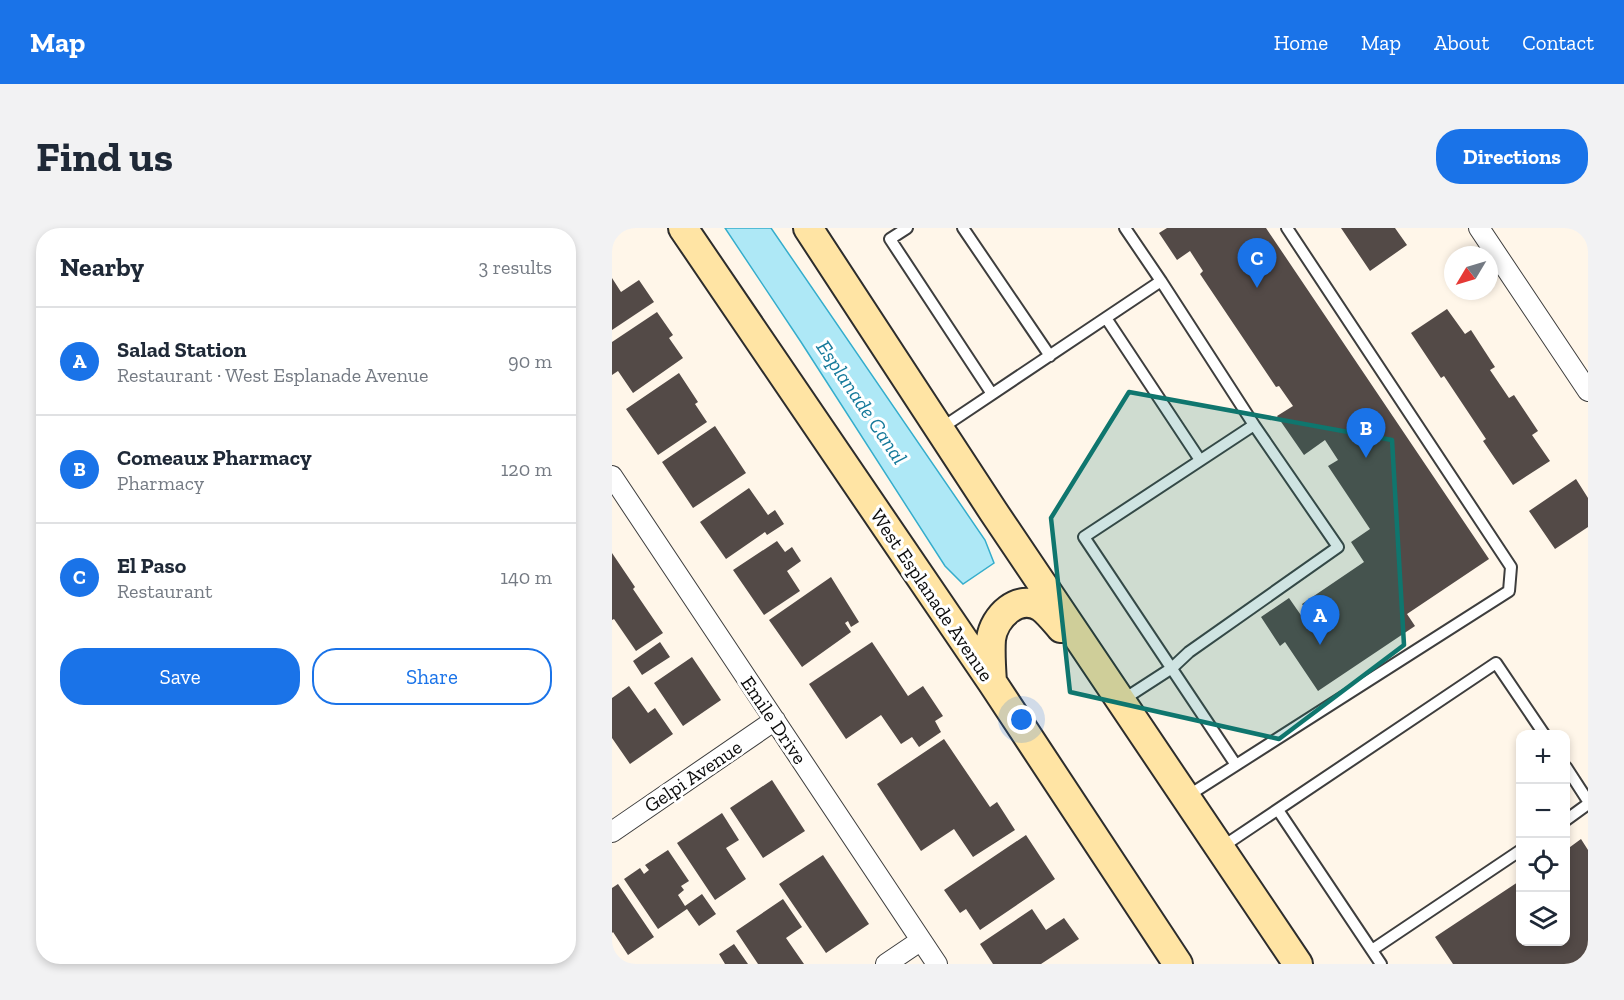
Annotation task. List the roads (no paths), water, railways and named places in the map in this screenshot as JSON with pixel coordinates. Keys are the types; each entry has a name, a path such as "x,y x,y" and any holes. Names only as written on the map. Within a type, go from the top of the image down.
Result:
{"main road":[{"name":"West Esplanade Avenue","path":"683,228 992,682 1178,964"},
{"path":"808,228 939,429 1298,964"},
{"path":"992,682 991,639 995,623 1009,608 1027,602 1041,607 1054,620 1121,701"},
{"path":"1093,837 1114,842 1199,964"},
{"path":"1277,933 1289,964"}],"street":[{"path":"1479,228 1588,391"},
{"name":"Emile Drive","path":"612,476 937,964"},
{"name":"Gelpi Avenue","path":"612,832 775,720"},
{"path":"886,964 920,941"}],"lane":[{"path":"907,228 890,239 992,394"},
{"path":"963,228 1050,356"},
{"path":"1121,701 1172,668 1189,652 1338,547 1254,425 1125,228"},
{"path":"1186,797 1509,591 1511,567 1287,228"},
{"path":"939,429 1161,281"},
{"path":"1106,318 1200,460"},
{"path":"1236,765 1084,537 1254,425"},
{"path":"1220,848 1497,663 1541,730"},
{"path":"1570,774 1588,803 1570,816"},
{"path":"1278,810 1382,964"},
{"path":"1372,950 1516,853"}],"water":[{"name":"Esplanade Canal","path":"725,228 771,228 985,540 994,563 963,584 945,566"}],"place":[{"name":"El Paso","path":"1257,288"},
{"name":"Comeaux Pharmacy","path":"1366,458"},
{"name":"Salad Station","path":"1320,645"}]}
